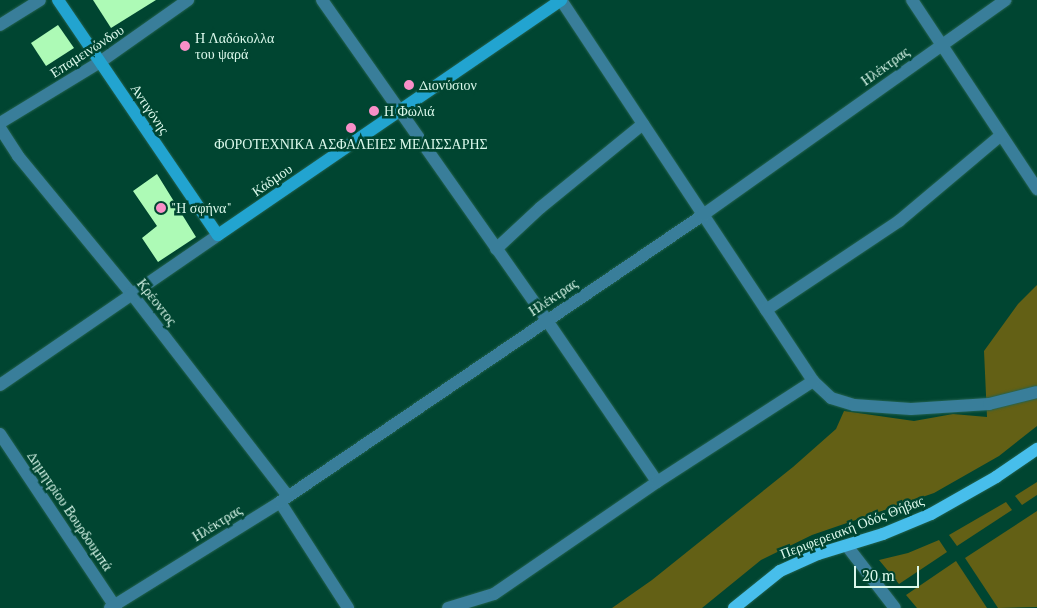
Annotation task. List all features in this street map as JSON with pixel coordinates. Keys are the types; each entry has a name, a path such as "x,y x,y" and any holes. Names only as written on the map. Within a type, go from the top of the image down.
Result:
{"main road":[{"name":"Αντιγόνης","path":"58,0 218,235"},
{"name":"Κάδμου","path":"218,235 561,0"},
{"name":"Περιφερειακή Οδός Θήβας","path":"734,608 780,571 818,554 847,546 931,514 996,477 1037,450"}],"street":[{"path":"0,25 40,0"},
{"name":"Επαμεινώνδου","path":"0,123 100,62 188,0"},
{"path":"322,0 546,319 657,482"},
{"path":"561,0 813,381 831,398 854,405 911,409 989,404 1037,392"},
{"path":"912,0 1037,189"},
{"name":"Ηλέκτρας","path":"113,607 284,499 546,319 704,215 1005,0"},
{"path":"496,248 540,208 643,124"},
{"name":"Κρέοντος","path":"0,128 18,156 131,293 284,499 348,608"},
{"path":"766,310 899,220 1002,135"},
{"name":"Κάδμου","path":"0,385 131,293 218,235"},
{"path":"448,608 494,594 657,482 813,381"},
{"name":"Δημητρίου Βουρδουμπά","path":"0,434 113,607"},
{"path":"847,546 895,608"}],"shaded area":[{"path":"1037,285 1037,426 999,456 934,493 812,535 761,560 702,608 612,608 652,580 793,467 836,429 844,411 914,421 953,414 987,417 984,351 1018,304"},
{"path":"1037,482 1037,495 1022,505 1015,496"},
{"path":"1006,502 1012,510 957,546 949,535"},
{"path":"1037,511 1037,607 998,608 965,558"},
{"path":"939,540 947,552 899,584 879,560 908,553"},
{"path":"956,561 987,608 917,608 906,595"}],"building":[{"path":"93,0 156,0 111,28"},
{"path":"58,25 74,48 46,66 31,43"},
{"name":"\"Η σφήνα\"","path":"157,174 196,237 158,262 142,238 157,226 133,191"}],"place":[{"name":"H Λαδόκολλα του ψαρά","path":"185,46"},
{"name":"Διονύσιον","path":"409,85"},
{"name":"Η Φωλιά","path":"374,111"},
{"name":"ΦΟΡΟΤΕΧΝΙΚΑ ΑΣΦΑΛΕΙΕΣ ΜΕΛΙΣΣΑΡΗΣ","path":"351,128"},
{"name":"\"Η σφήνα\"","path":"161,208"}]}
